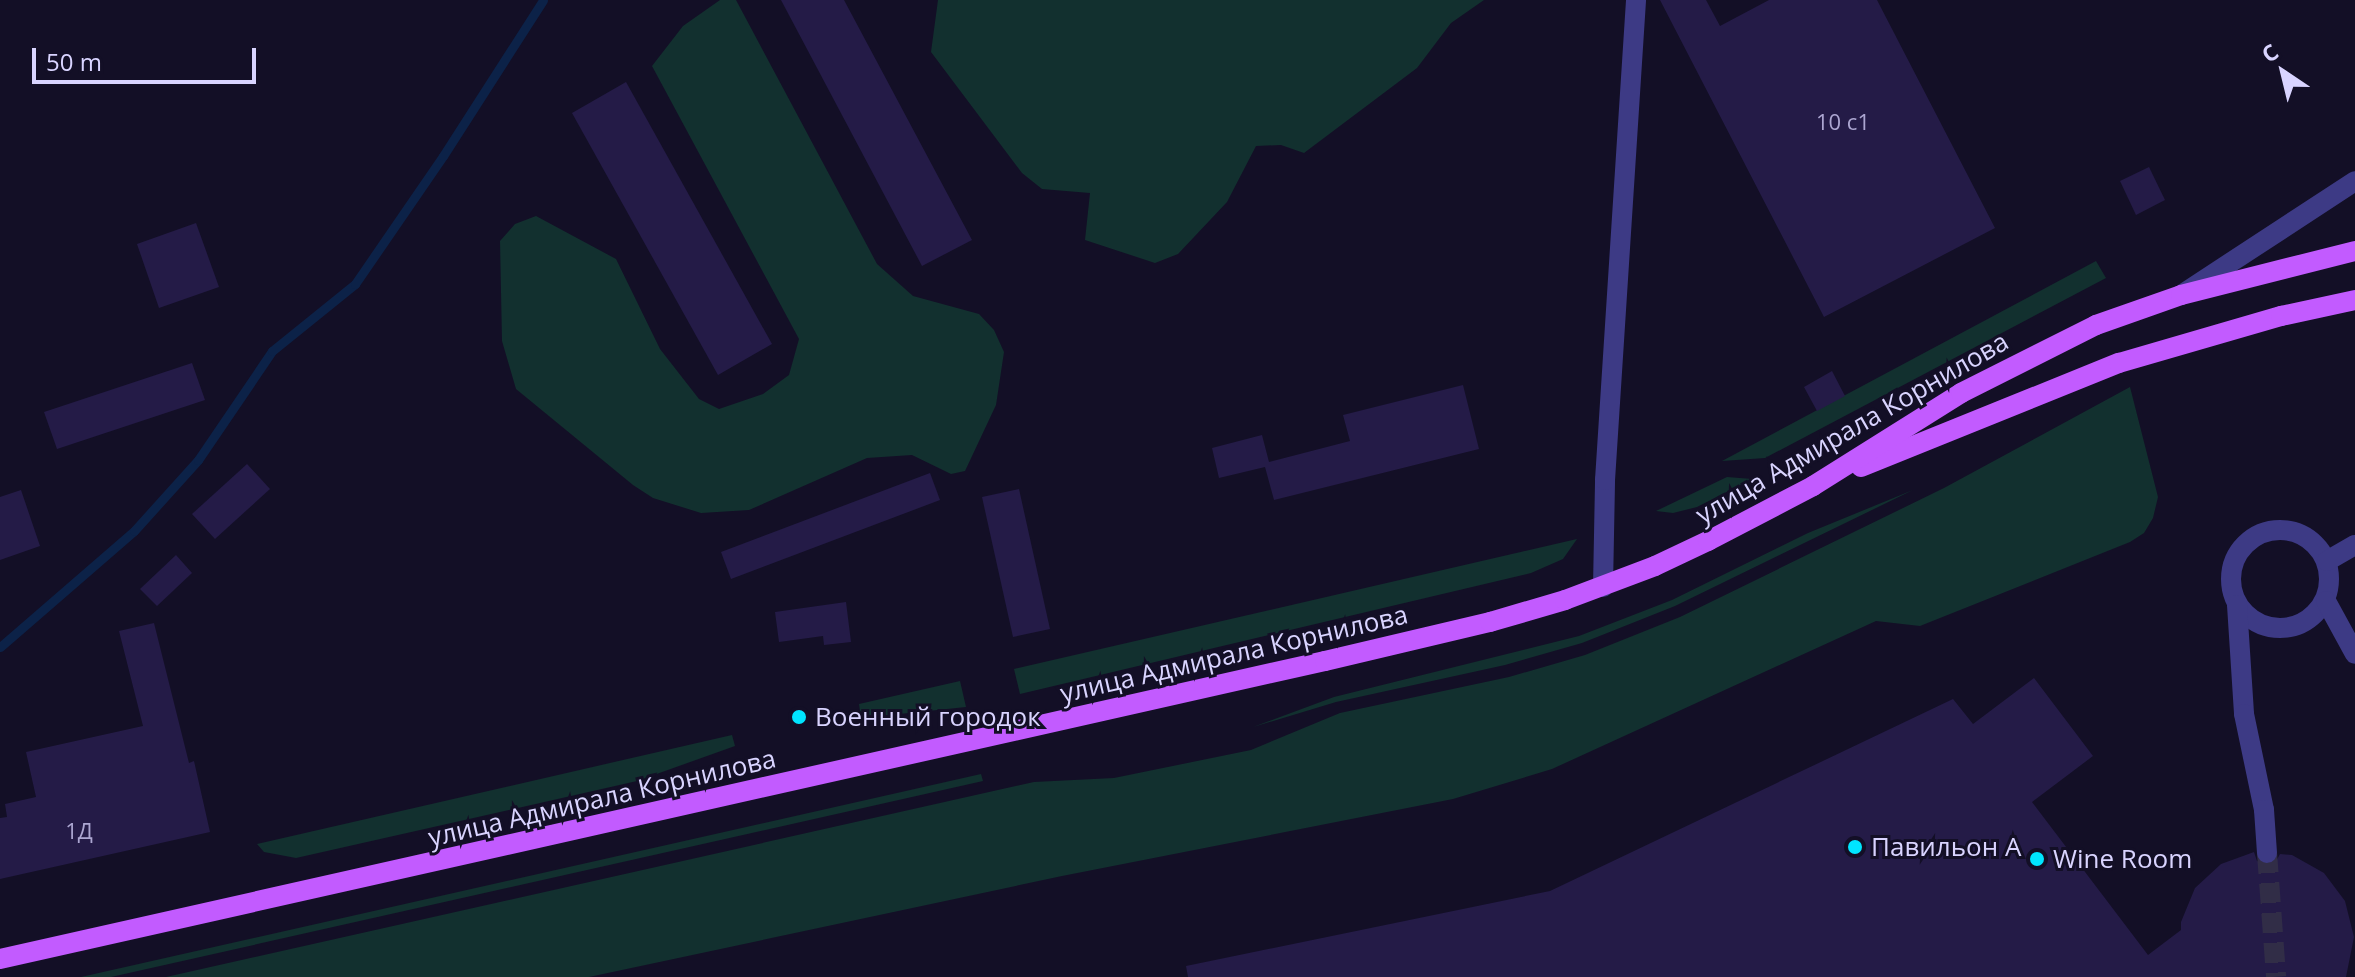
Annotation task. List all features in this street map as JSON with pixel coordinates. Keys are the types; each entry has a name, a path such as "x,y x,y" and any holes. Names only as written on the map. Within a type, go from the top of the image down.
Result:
{"main road":[{"name":"улица Адмирала Корнилова","path":"0,959 1490,622 1603,587 1708,541 1813,486 1961,393 2096,325 2181,295 2355,251"},
{"path":"1813,486 2119,363 2281,316 2355,300"}],"street":[{"path":"1603,587 1605,480 1636,0"},
{"path":"2181,295 2355,181"},
{"path":"2237,605 2257,624 2283,629 2308,621 2326,601 2331,581 2327,561 2311,538 2284,528 2256,534 2236,554 2230,580 2237,605 2244,714 2264,810 2267,853"},
{"path":"2327,561 2355,545"},
{"path":"2326,601 2355,654"}],"green space":[{"path":"720,0 736,0 877,264 913,296 979,314 994,330 1004,352 996,405 965,471 951,474 912,455 867,458 749,510 701,513 653,498 633,485 516,389 502,341 500,241 515,224 536,216 616,259 660,349 699,399 719,409 763,394 789,375 799,339 652,66 683,26"},
{"path":"938,0 1484,0 1451,23 1417,68 1304,153 1281,145 1256,146 1227,202 1178,254 1155,263 1085,240 1090,193 1042,189 1022,173 931,52"},
{"path":"2096,261 2106,278 1765,458 1722,461"},
{"path":"2130,387 2158,497 2153,518 2144,533 2130,542 1920,626 1876,621 1552,769 1453,799 1062,876 589,977 166,977 1034,782 1114,778 1251,750 1340,713 1509,677 1585,655 1680,617 1944,488"},
{"path":"1727,477 1752,479 1697,507 1673,513 1656,511"},
{"path":"1913,490 1675,606 1582,643 1505,665 1336,702 1253,727 1334,697 1579,636 1672,600 1808,533"},
{"path":"1577,539 1563,559 1531,573 1020,694 1014,669"},
{"path":"960,681 966,707 861,718 859,704"},
{"path":"732,735 735,746 637,781 296,858 264,852 257,844"},
{"path":"981,774 983,781 111,977 81,977"}],"building":[{"path":"781,0 844,0 972,240 922,266"},
{"path":"1660,0 1706,0 1720,26 1769,0 1877,0 1995,228 1824,317"},
{"path":"626,82 772,344 718,375 572,113"},
{"path":"2149,167 2165,200 2136,215 2120,181"},
{"path":"196,223 219,287 159,308 137,244"},
{"path":"192,363 205,400 57,449 44,412"},
{"path":"1832,371 1845,396 1817,411 1804,387"},
{"path":"1463,385 1479,449 1274,500 1265,467 1219,478 1212,448 1262,435 1269,462 1350,441 1343,415"},
{"path":"247,464 270,489 215,539 192,514"},
{"path":"930,473 940,500 731,579 721,552"},
{"path":"1019,489 1050,629 1013,637 982,497"},
{"path":"21,490 40,546 0,560 0,497"},
{"path":"176,555 192,573 157,606 140,589"},
{"path":"846,602 851,642 824,645 823,636 779,642 775,612"},
{"path":"154,623 189,763 194,761 210,832 0,879 0,818 7,817 5,804 36,797 26,752 143,726 119,631"},
{"name":"Павильон А","path":"2034,678 2093,756 2032,802 2148,955 2181,930 2181,922 2195,888 2221,864 2254,852 2257,861 2269,866 2280,854 2292,855 2324,873 2345,901 2354,937 2346,977 1188,977 1186,966 1550,891 1953,699 1973,724"}],"waterway":[{"path":"0,647 134,531 198,460 272,351 355,284 443,156 543,0"}],"tunnel":[{"path":"2267,853 2276,977"}],"place":[{"name":"Военный городок","path":"799,717"},
{"name":"Павильон А","path":"1855,847"},
{"name":"Wine Room","path":"2037,859"}]}
